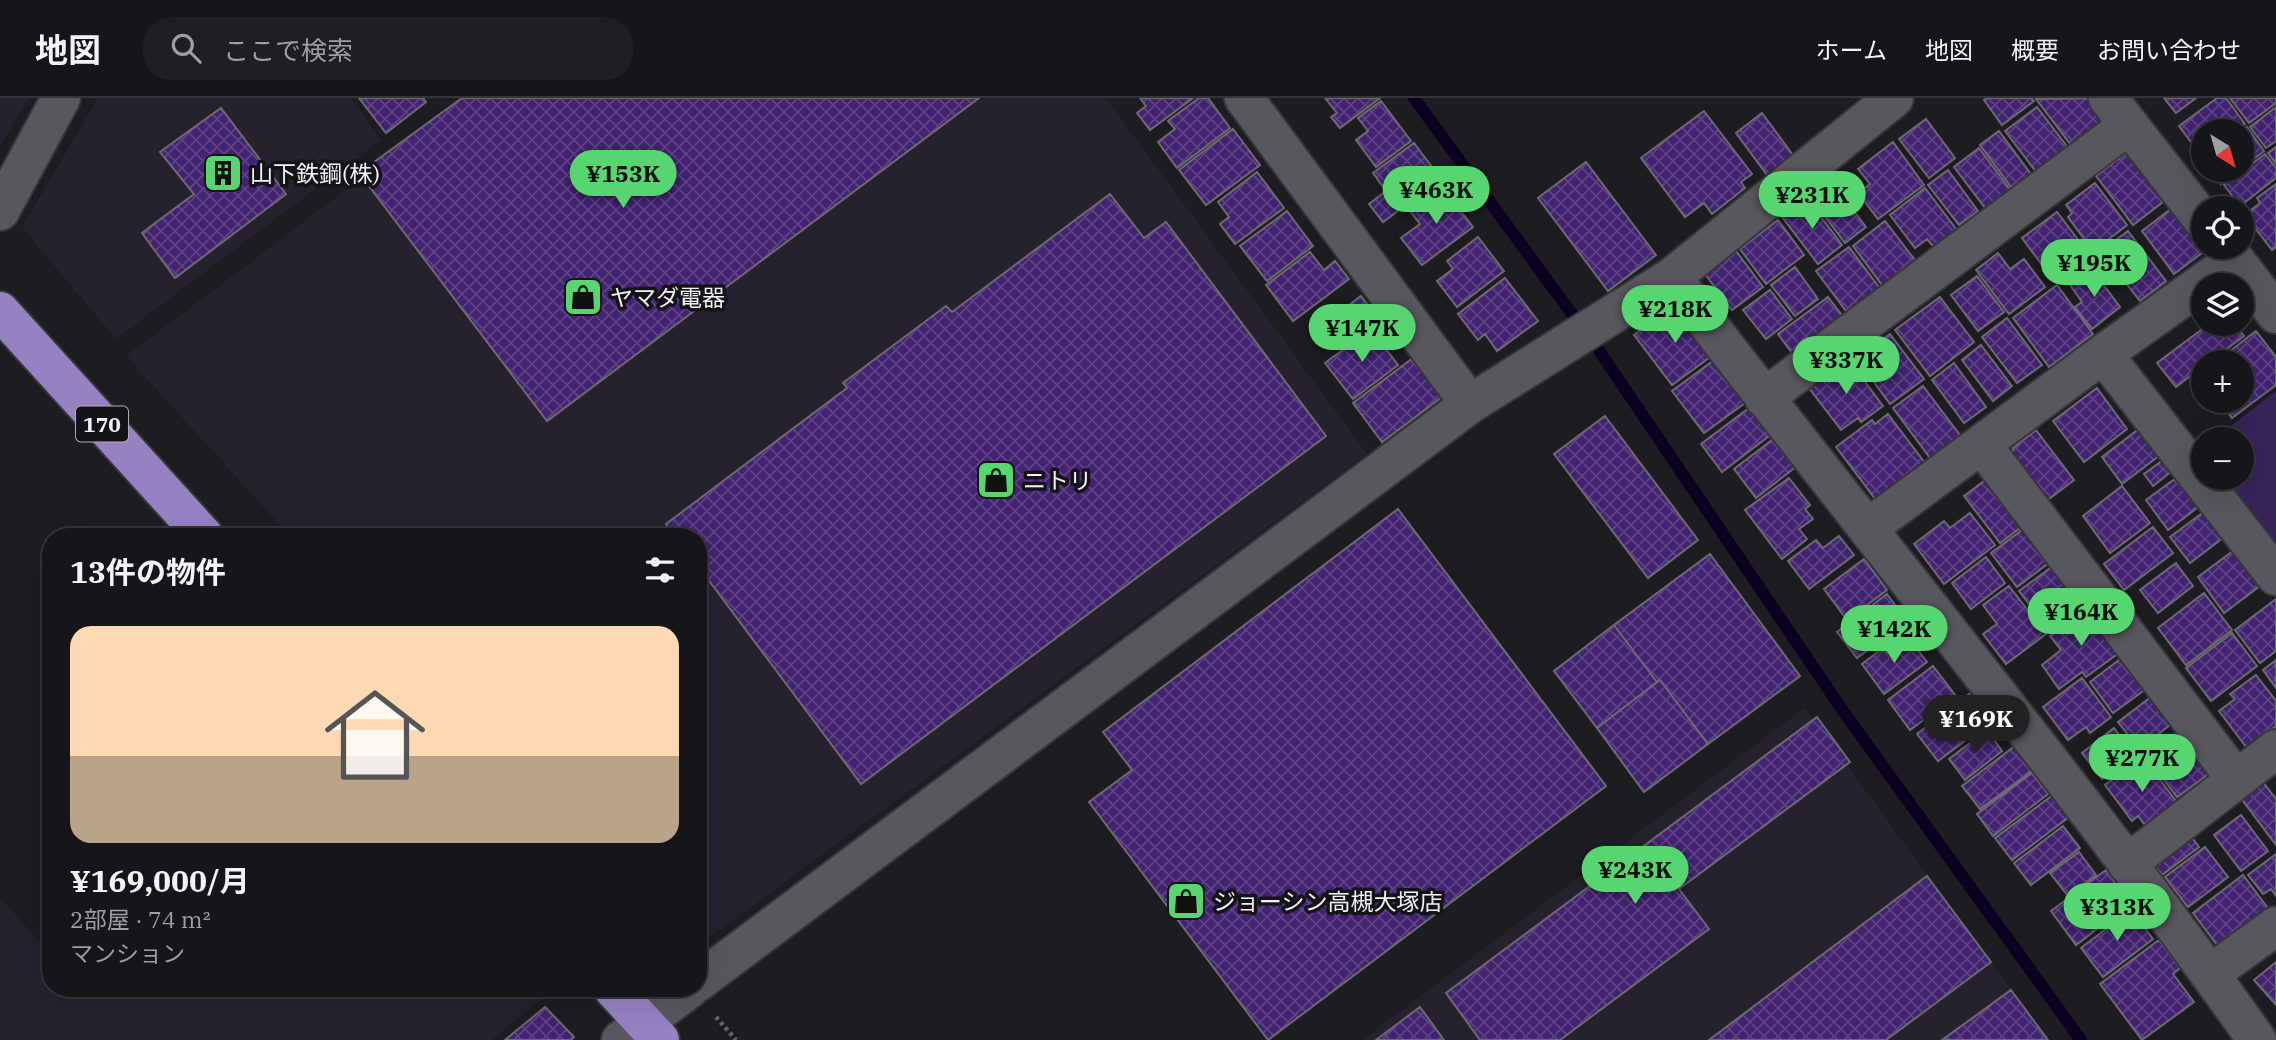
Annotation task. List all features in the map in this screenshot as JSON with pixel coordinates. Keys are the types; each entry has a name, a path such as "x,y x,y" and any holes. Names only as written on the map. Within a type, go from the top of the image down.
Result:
{"highway":[{"name":"170","path":"0,311 197,528"},
{"path":"619,997 642,1034"}],"street":[{"path":"0,211 61,98"},
{"path":"1244,98 1470,404"},
{"path":"707,975 1470,404 1672,277 1894,98"},
{"path":"1764,398 2119,112 2191,205"},
{"path":"1868,528 2103,354 2224,259"},
{"path":"2234,259 2276,314"},
{"path":"1672,277 2127,864 2257,1040"},
{"path":"2103,354 2276,576"},
{"path":"1982,445 2236,779"},
{"path":"2127,864 2276,749"},
{"path":"2210,974 2276,926"},
{"path":"642,1034 681,997"}],"shaded area":[{"path":"0,98 29,98 0,146"},
{"path":"98,98 350,98 381,140 116,339 22,227"},
{"path":"468,98 1106,98 1367,454 707,939 707,528 283,528 126,356"},
{"path":"2276,391 2276,561 2223,490 2254,490 2254,427 2230,427 2248,413 2254,413 2254,408"},
{"path":"1805,708 2048,1040 1362,1040"},
{"path":"0,897 42,945 42,997 538,997 541,1000 492,1040 0,1040"}],"building":[{"path":"359,98 423,98 426,102 386,133"},
{"name":"ヤマダ電器","path":"462,98 979,98 547,421 359,173"},
{"path":"1140,98 1193,98 1150,130 1137,113 1146,106"},
{"path":"1199,98 1208,98 1230,128 1177,168 1158,142 1175,129 1168,121"},
{"path":"1325,98 1380,98 1340,128 1331,117 1337,113"},
{"path":"2031,98 2034,101 2002,125 1984,100"},
{"path":"2097,98 2113,119 2074,149 2036,99"},
{"path":"2164,98 2196,98 2176,113"},
{"path":"2217,98 2226,98 2241,119 2191,119 2191,142 2179,126"},
{"path":"2230,98 2276,98 2276,103 2254,119 2246,119"},
{"path":"1381,101 1411,141 1376,167 1356,140 1368,131 1358,118"},
{"path":"2037,107 2069,149 2037,173 2005,131"},
{"path":"2276,107 2276,141 2266,148 2254,132 2254,124"},
{"name":"山下鉄鋼(株)","path":"221,108 286,194 175,278 142,233 194,194 160,152"},
{"path":"1704,111 1752,174 1741,182 1745,188 1712,214 1704,203 1685,217 1641,158"},
{"path":"1762,113 1793,155 1767,175 1736,133"},
{"path":"1926,119 1955,158 1929,178 1899,139"},
{"path":"1233,129 1260,165 1206,205 1179,170"},
{"path":"1999,131 2036,181 2017,195 1980,145"},
{"path":"2254,137 2264,151 2254,159"},
{"path":"1893,142 1924,185 1878,219 1858,193 1870,184 1858,169"},
{"path":"1414,143 1441,179 1383,222 1369,204 1386,191 1373,173"},
{"path":"2135,146 2172,195 2133,225 2096,176"},
{"path":"2276,147 2276,164 2268,153"},
{"path":"1979,148 2014,195 1989,213 1954,167"},
{"path":"2265,154 2276,168 2276,178 2253,196 2232,196 2224,185 2228,182 2254,182 2254,162"},
{"path":"1586,162 1656,255 1608,291 1538,198"},
{"path":"1948,170 1978,211 1959,225 1928,185"},
{"path":"1257,172 1284,208 1235,244 1220,224 1229,217 1218,202"},
{"path":"2095,183 2127,225 2104,243 2101,239 2090,247 2068,217 2072,213 2066,205"},
{"path":"2276,184 2276,247 2272,250 2254,227 2254,208 2260,203 2257,198"},
{"path":"1442,187 1473,227 1422,265 1401,238 1420,224 1410,211"},
{"path":"1925,188 1960,234 1937,251 1927,239 1915,248 1890,215"},
{"path":"1838,190 1866,227 1845,243 1817,206"},
{"name":"ニトリ","path":"1110,194 1144,238 1166,222 1326,436 861,784 707,578 707,528 669,528 666,524 847,388 843,383 946,306 952,312"},
{"path":"1807,198 1842,245 1818,264 1782,217"},
{"path":"2184,199 2191,213 2191,259 2194,259 2174,274 2142,231"},
{"path":"1287,211 1313,246 1267,281 1240,246"},
{"path":"2057,212 2089,254 2054,281 2022,238"},
{"path":"1778,220 1804,255 1766,284 1740,249"},
{"path":"1885,221 1918,264 1885,289 1853,246"},
{"path":"2128,231 2166,281 2140,301 2122,278 2113,284 2093,257"},
{"path":"1478,237 1504,271 1457,307 1437,281 1453,269 1447,261"},
{"path":"1849,247 1884,294 1852,319 1816,271"},
{"path":"1736,251 1763,287 1732,310 1705,274"},
{"path":"1310,252 1324,270 1335,261 1349,279 1293,321 1266,285"},
{"path":"1998,253 2010,269 2024,259 2045,287 2009,314 1976,270"},
{"path":"1795,267 1818,299 1795,316 1771,285"},
{"path":"2091,268 2120,307 2092,329 2075,307 2082,302 2070,285"},
{"path":"1977,276 2004,312 1978,331 1951,295"},
{"path":"1505,278 1538,321 1497,351 1485,334 1478,340 1458,314"},
{"path":"2057,285 2093,334 2049,367 2013,318"},
{"path":"1770,290 1792,319 1766,339 1743,310"},
{"path":"1361,296 1380,321 1346,347 1327,322"},
{"path":"1828,297 1848,323 1798,361 1778,334"},
{"path":"1940,297 1974,342 1930,376 1895,330"},
{"path":"1670,308 1680,321 1688,314 1717,352 1672,385 1634,335"},
{"path":"2007,318 2042,365 2017,383 1982,337"},
{"path":"1371,329 1398,365 1353,399 1325,363"},
{"path":"2256,331 2276,357 2276,385 2254,402 2254,350 2231,350 2250,336 2254,336"},
{"path":"1890,334 1924,379 1890,404 1857,359"},
{"path":"2193,336 2244,336 2225,350 2191,350 2191,375 2176,387 2157,363"},
{"path":"1981,345 2012,386 1993,401 1962,360"},
{"path":"1413,358 1442,397 1382,442 1353,403"},
{"path":"1848,359 1883,406 1861,422 1858,418 1841,430 1809,388"},
{"path":"1713,361 1745,403 1704,433 1672,391"},
{"path":"1954,363 1986,407 1964,423 1932,380"},
{"path":"1923,386 1960,435 1930,458 1893,408"},
{"path":"2097,388 2127,429 2084,462 2053,421"},
{"path":"1749,408 1769,436 1722,472 1701,444"},
{"path":"1888,414 1925,463 1876,500 1836,447 1872,420 1875,424"},
{"path":"1605,416 1698,540 1648,578 1554,454"},
{"path":"2148,422 2168,449 2122,484 2102,457"},
{"path":"2036,430 2074,480 2045,502 2012,459 2013,448"},
{"path":"1776,437 1797,466 1756,498 1734,469"},
{"path":"2170,455 2178,466 2153,486 2144,474"},
{"path":"1996,472 2032,519 2000,543 1964,496"},
{"path":"2179,476 2201,505 2168,530 2146,500"},
{"path":"1789,478 1810,505 1805,509 1813,519 1799,529 1807,539 1782,559 1745,510"},
{"path":"2122,486 2150,523 2110,553 2083,516"},
{"path":"2213,505 2232,531 2190,563 2170,537"},
{"path":"1398,509 1606,786 1268,1040 1089,802 1132,770 1103,732"},
{"path":"1970,513 1995,545 1944,584 1914,544 1944,521 1950,528"},
{"path":"2033,522 2058,556 2017,587 1991,553"},
{"path":"2153,527 2173,553 2124,590 2104,564"},
{"path":"1839,536 1854,555 1809,589 1788,561 1816,540 1823,548"},
{"path":"2233,551 2260,586 2224,613 2198,577"},
{"path":"1710,554 1800,676 1708,744 1614,625"},
{"path":"1986,557 2005,583 1971,609 1952,583"},
{"path":"1864,559 1887,590 1847,620 1824,589"},
{"path":"2057,563 2087,601 2049,630 2019,591"},
{"path":"2176,563 2193,586 2158,613 2140,590"},
{"path":"2009,586 2046,634 2006,664 1983,634 1997,624 1983,605"},
{"path":"2204,593 2232,630 2186,665 2158,628"},
{"path":"1887,594 1907,621 1857,658 1837,632"},
{"path":"2276,599 2276,651 2260,663 2235,630"},
{"path":"2090,606 2123,650 2086,677 2082,672 2059,689 2042,665 2061,650 2050,636"},
{"path":"1614,625 1657,682 1597,728 1554,671"},
{"path":"2232,633 2257,666 2211,701 2186,668"},
{"path":"1908,637 1927,662 1884,694 1862,664 1883,648 1887,653"},
{"path":"2128,653 2154,683 2113,713 2090,682"},
{"path":"2276,660 2276,688 2263,670"},
{"path":"1933,666 1956,696 1910,730 1888,700"},
{"path":"2256,675 2276,701 2276,726 2247,748 2219,711 2235,699 2230,694"},
{"path":"2082,678 2111,717 2090,733 2086,727 2068,740 2043,707"},
{"path":"1660,680 1708,744 1644,792 1597,728"},
{"path":"1973,691 1994,719 1938,761 1917,734"},
{"path":"2155,694 2175,721 2139,749 2118,722"},
{"path":"1817,717 1850,762 1679,889 1709,929 1560,1040 1480,1040 1446,993"},
{"path":"2114,728 2134,755 2102,779 2082,753"},
{"path":"1987,730 2002,751 1965,780 1949,759"},
{"path":"2179,731 2210,773 2177,797 2146,756"},
{"path":"2015,746 2033,770 1980,809 1962,786"},
{"path":"2142,756 2179,805 2148,829 2138,816 2132,821 2105,785"},
{"path":"2032,773 2048,794 1993,836 1977,814"},
{"path":"2262,781 2276,799 2276,845 2240,797"},
{"path":"2053,795 2069,817 2012,860 1995,838"},
{"path":"2241,815 2268,851 2241,871 2214,835"},
{"path":"2063,826 2080,848 2031,885 2014,863"},
{"path":"2187,831 2199,847 2162,875 2150,859"},
{"path":"2205,847 2228,877 2188,907 2165,877"},
{"path":"2079,852 2096,875 2068,896 2050,873"},
{"path":"2276,854 2276,896 2271,889 2263,894 2248,875"},
{"path":"2106,870 2131,903 2076,945 2051,911"},
{"path":"2243,875 2274,916 2224,954 2193,913"},
{"path":"1927,876 1991,962 1886,1040 1709,1040"},
{"path":"2131,910 2153,939 2103,977 2081,948"},
{"path":"2159,940 2180,968 2173,974 2194,1002 2142,1040 2100,984"},
{"path":"2276,962 2276,1005 2254,980"},
{"path":"2011,990 2048,1040 1942,1040"},
{"path":"545,1007 574,1037 571,1040 505,1040"},
{"path":"1420,1007 1444,1040 1376,1040"}],"waterway":[{"path":"1414,98 1572,314"},
{"path":"1600,352 1843,711 2081,1040"}],"place":[{"name":"山下鉄鋼(株)","path":"223,173"},
{"name":"ヤマダ電器","path":"583,297"},
{"name":"ニトリ","path":"996,480"},
{"name":"ジョーシン高槻大塚店","path":"1186,901"}]}
